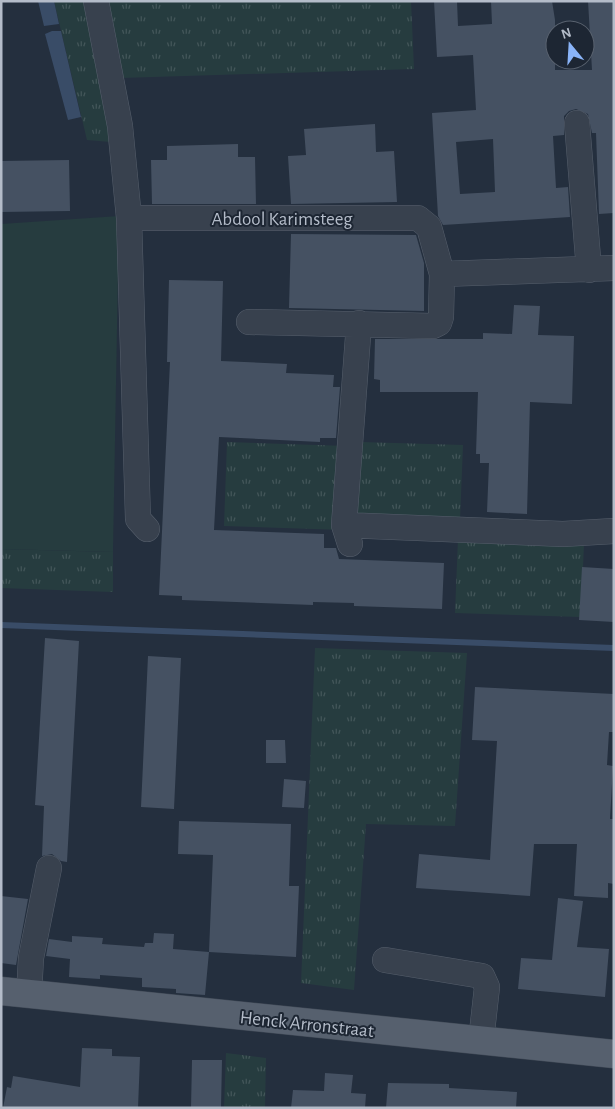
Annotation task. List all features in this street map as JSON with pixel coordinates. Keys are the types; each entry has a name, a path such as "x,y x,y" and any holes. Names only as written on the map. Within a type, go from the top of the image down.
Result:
{"main road":[{"name":"Henck Arronstraat","path":"1,991 614,1054"}],"street":[{"path":"96,1 120,126 129,218 138,519 147,529"},
{"path":"577,123 589,270"},
{"name":"Abdool Karimsteeg","path":"129,218 418,218 429,227 442,274 441,317 439,323 433,326 360,323"},
{"path":"442,274 614,268"},
{"path":"249,322 360,323 347,534 563,534 614,531"},
{"path":"28,994 31,958 49,868"},
{"path":"385,960 484,978 487,987 481,1041"}],"green space":[{"path":"54,1 86,1 111,142 87,140"},
{"path":"107,1 411,1 414,69 120,78"},
{"path":"119,216 113,552 1,549 1,224"},
{"path":"227,442 347,446 344,530 224,526"},
{"path":"360,442 463,445 460,520 357,517"},
{"path":"458,539 584,543 581,617 455,613"},
{"path":"1,549 113,552 113,592 1,588"},
{"path":"315,648 467,653 455,826 366,824 354,990 301,983"},
{"path":"226,1053 266,1058 265,1108 224,1108"}],"water":[{"path":"38,1 54,1 59,24 44,26"},
{"path":"52,31 61,31 81,117 68,120 45,34"}],"building":[{"path":"434,1 457,1 458,26 492,24 491,1 552,1 555,20 545,20 545,70 595,70 595,20 589,20 588,1 614,1 614,213 599,214 596,133 592,133 588,114 576,109 569,111 564,116 564,135 553,136 556,188 568,187 570,217 443,225 438,216 432,113 476,110 473,55 437,57","holes":["493,139 495,192 460,194 456,142"]},
{"path":"375,124 376,152 394,151 397,202 291,204 288,156 306,155 304,129"},
{"path":"238,144 238,157 255,157 256,204 152,204 151,160 167,160 167,146"},
{"path":"69,160 70,211 1,212 1,161"},
{"path":"291,234 416,235 424,263 424,311 289,308"},
{"path":"169,280 223,281 221,361 287,364 286,373 334,375 333,387 340,387 336,438 320,438 320,442 219,437 214,530 324,534 324,548 336,548 339,559 444,563 442,609 354,606 354,603 313,602 313,605 182,600 182,596 159,595 170,362 167,362"},
{"path":"514,305 540,306 538,335 574,336 572,404 530,402 527,514 487,512 489,463 480,463 480,454 476,454 478,392 380,392 380,380 374,379 375,339 483,339 483,333 512,334"},
{"path":"582,567 614,569 614,622 579,620"},
{"path":"45,638 79,641 67,862 61,861 52,854 42,856 44,806 35,805"},
{"path":"148,656 181,658 174,809 141,807"},
{"path":"475,687 614,694 614,732 609,732 607,765 613,766 610,819 614,819 614,884 608,883 608,898 574,896 577,844 534,844 530,896 416,888 419,854 490,860 497,741 472,740"},
{"path":"266,740 285,740 286,763 266,763"},
{"path":"284,779 306,781 304,808 282,807"},
{"path":"179,821 291,824 289,886 299,886 296,957 209,952 213,855 178,854"},
{"path":"1,896 28,899 16,965 1,963"},
{"path":"558,898 583,901 577,947 609,949 605,997 518,989 521,958 552,960"},
{"path":"154,933 174,934 173,949 209,952 205,995 176,993 176,989 142,987 142,978 100,975 100,979 69,977 70,959 46,956 49,939 72,942 72,936 103,938 102,944 144,947 145,943 153,943"},
{"path":"82,1048 112,1049 112,1056 140,1057 138,1108 3,1108 7,1087 11,1088 13,1076 80,1087"},
{"path":"192,1060 222,1060 221,1108 191,1108"},
{"path":"325,1073 353,1075 351,1093 366,1094 365,1108 291,1108 293,1090 324,1091"},
{"path":"388,1083 449,1084 449,1088 517,1092 516,1108 386,1108"}],"waterway":[{"path":"1,625 614,648"}]}
